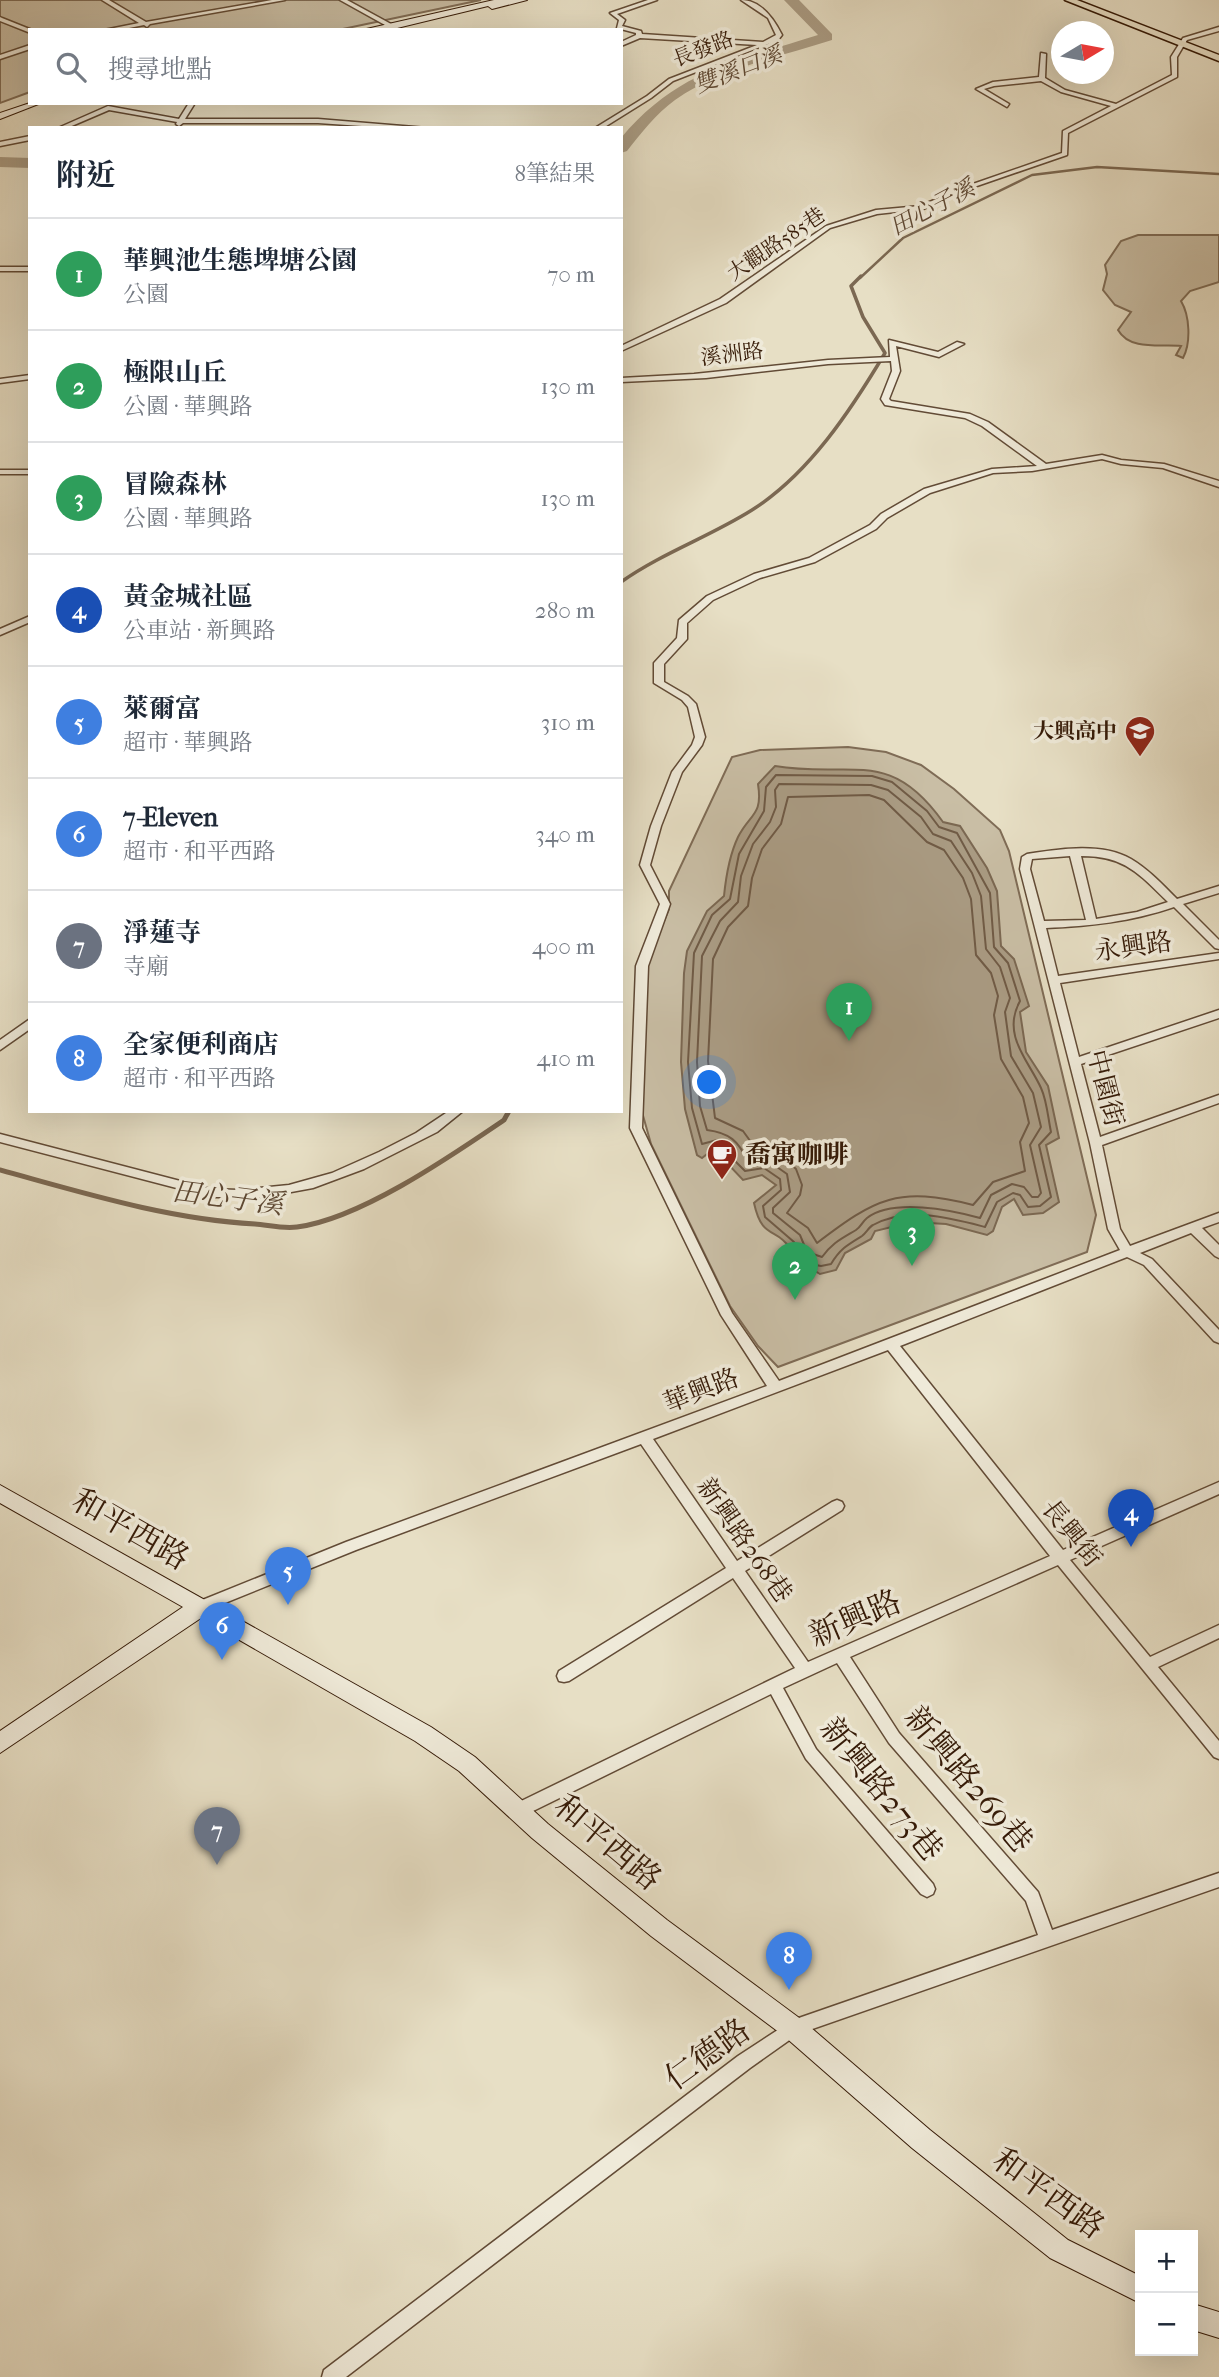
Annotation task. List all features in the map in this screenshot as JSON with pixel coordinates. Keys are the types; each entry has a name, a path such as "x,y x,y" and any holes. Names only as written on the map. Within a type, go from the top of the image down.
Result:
{"main road":[{"path":"1069,0 1219,52"},
{"path":"1083,0 1219,58"}],"street":[{"path":"105,0 151,28"},
{"path":"120,28 282,0"},
{"path":"343,0 396,28"},
{"path":"402,28 504,0"},
{"path":"402,28 518,0"},
{"path":"639,36 642,34 639,32 619,27 622,20 613,13 654,0"},
{"name":"長發路","path":"600,126 649,97 671,80 776,39 779,35 770,17 744,0"},
{"path":"0,19 28,30"},
{"path":"1184,41 1219,31"},
{"path":"623,43 639,36 761,43"},
{"name":"大觀路585巷","path":"623,348 723,301 835,224 876,212 921,208 972,186 1065,154 1065,132 1175,76 1174,57 1184,41"},
{"path":"0,57 28,48"},
{"path":"1042,79 1043,54"},
{"path":"1007,106 979,89 993,84 1042,79 1063,90 1116,106"},
{"path":"0,110 28,100"},
{"path":"0,116 31,105"},
{"path":"178,126 191,105"},
{"path":"66,126 111,106 183,121 318,121 394,126"},
{"path":"0,144 28,138"},
{"path":"0,269 28,269"},
{"path":"960,344 939,355 892,342 897,371 885,399 888,403 967,416 985,424 1043,466"},
{"name":"溪洲路","path":"623,380 718,374 758,367 846,359 895,359"},
{"path":"0,381 28,377"},
{"path":"776,1388 727,1315 636,1128 642,966 665,904 645,865 656,826 677,772 698,745 700,737 693,706 659,682 659,663 682,639 682,622 710,598 757,576 812,560 873,527 884,516 927,491 992,471 1102,457 1121,462 1164,466 1219,484"},
{"path":"0,472 28,472"},
{"path":"0,632 28,620"},
{"path":"1092,923 1075,853 1118,856 1136,865 1219,946"},
{"name":"中園街","path":"1075,853 1027,857 1025,869 1076,1062 1114,1229 1127,1252"},
{"path":"1039,925 1092,923 1139,915 1219,889"},
{"name":"永興路","path":"1053,980 1219,956"},
{"path":"1076,1062 1219,1014"},
{"path":"0,1046 28,1025"},
{"path":"1096,1143 1219,1099"},
{"path":"0,1138 211,1193 238,1195 340,1177 433,1128 454,1113"},
{"name":"華興路","path":"200,1607 351,1546 776,1388 1219,1217"},
{"path":"1193,1227 1219,1254"},
{"path":"1127,1252 1148,1262 1219,1338"},
{"name":"長興街","path":"890,1343 1061,1559 1219,1752"},
{"name":"新興路268巷","path":"644,1437 805,1670"},
{"name":"新興路","path":"519,1810 805,1670 1219,1489"},
{"name":"和平西路","path":"0,1493 423,1734 467,1764 540,1831 659,1928 793,2028 922,2139 1059,2249 1135,2287"},
{"path":"564,1676 735,1567 837,1506"},
{"path":"0,1743 200,1607"},
{"path":"1148,1665 1219,1631"},
{"name":"新興路269巷","path":"841,1656 894,1738 1032,1897 1048,1941"},
{"name":"新興路273巷","path":"774,1686 811,1754 927,1889"},
{"name":"仁德路","path":"331,2377 744,2062 793,2028 1219,1880"},
{"path":"1198,2319 1219,2325"}],"shaded area":[{"path":"0,0 481,0 348,28 28,28 28,93 0,103"},
{"path":"1138,235 1219,235 1219,282 1190,291 1181,301 1188,330 1183,358 1176,355 1181,346 1138,344 1123,337 1118,330 1131,312 1115,305 1103,290 1107,274 1105,265 1121,241"},
{"path":"848,747 886,752 921,765 954,789 1000,830 1009,851 1096,1215 1087,1252 778,1367 758,1346 730,1306 651,1144 642,1112 644,969 669,909 669,891 732,757 760,750"}],"water":[{"path":"775,766 868,770 886,774 905,783 923,798 943,822 960,826 987,868 997,891 1001,946 1014,959 1029,1006 1020,1012 1026,1052 1048,1086 1059,1138 1046,1145 1059,1202 1043,1213 1023,1215 1014,1199 1002,1207 993,1231 987,1235 946,1224 912,1222 875,1231 871,1239 845,1253 836,1270 820,1274 810,1268 796,1270 789,1247 761,1223 754,1203 776,1185 762,1175 743,1180 726,1162 729,1153 716,1147 702,1158 697,1155 685,1109 681,1062 687,951 707,911 724,896 728,866 735,844 757,809 758,784"}],"waterway":[{"name":"雙溪口溪","path":"623,146 656,108 686,87 725,69 827,37 791,0"},
{"name":"雙溪口溪","path":"0,162 28,163"},
{"name":"田心子溪","path":"860,278 903,238 1032,175 1097,167 1219,174"},
{"name":"田心子溪","path":"623,581 752,510 792,478 827,439 858,397 885,353 863,317 851,286 861,276"},
{"name":"田心子溪","path":"0,1170 158,1211 222,1221 297,1227 322,1222 348,1212 404,1184 504,1120 508,1113"}],"place":[{"name":"大興高中","path":"1140,758"},
{"name":"華興池生態埤塘公園","path":"849,1041"},
{"name":"喬寓咖啡","path":"722,1181"},
{"name":"冒險森林","path":"912,1266"},
{"name":"極限山丘","path":"795,1300"},
{"name":"黃金城社區","path":"1131,1547"},
{"name":"萊爾富","path":"288,1605"},
{"name":"7-Eleven","path":"222,1660"},
{"name":"淨蓮寺","path":"217,1865"},
{"name":"全家便利商店","path":"789,1990"}]}
